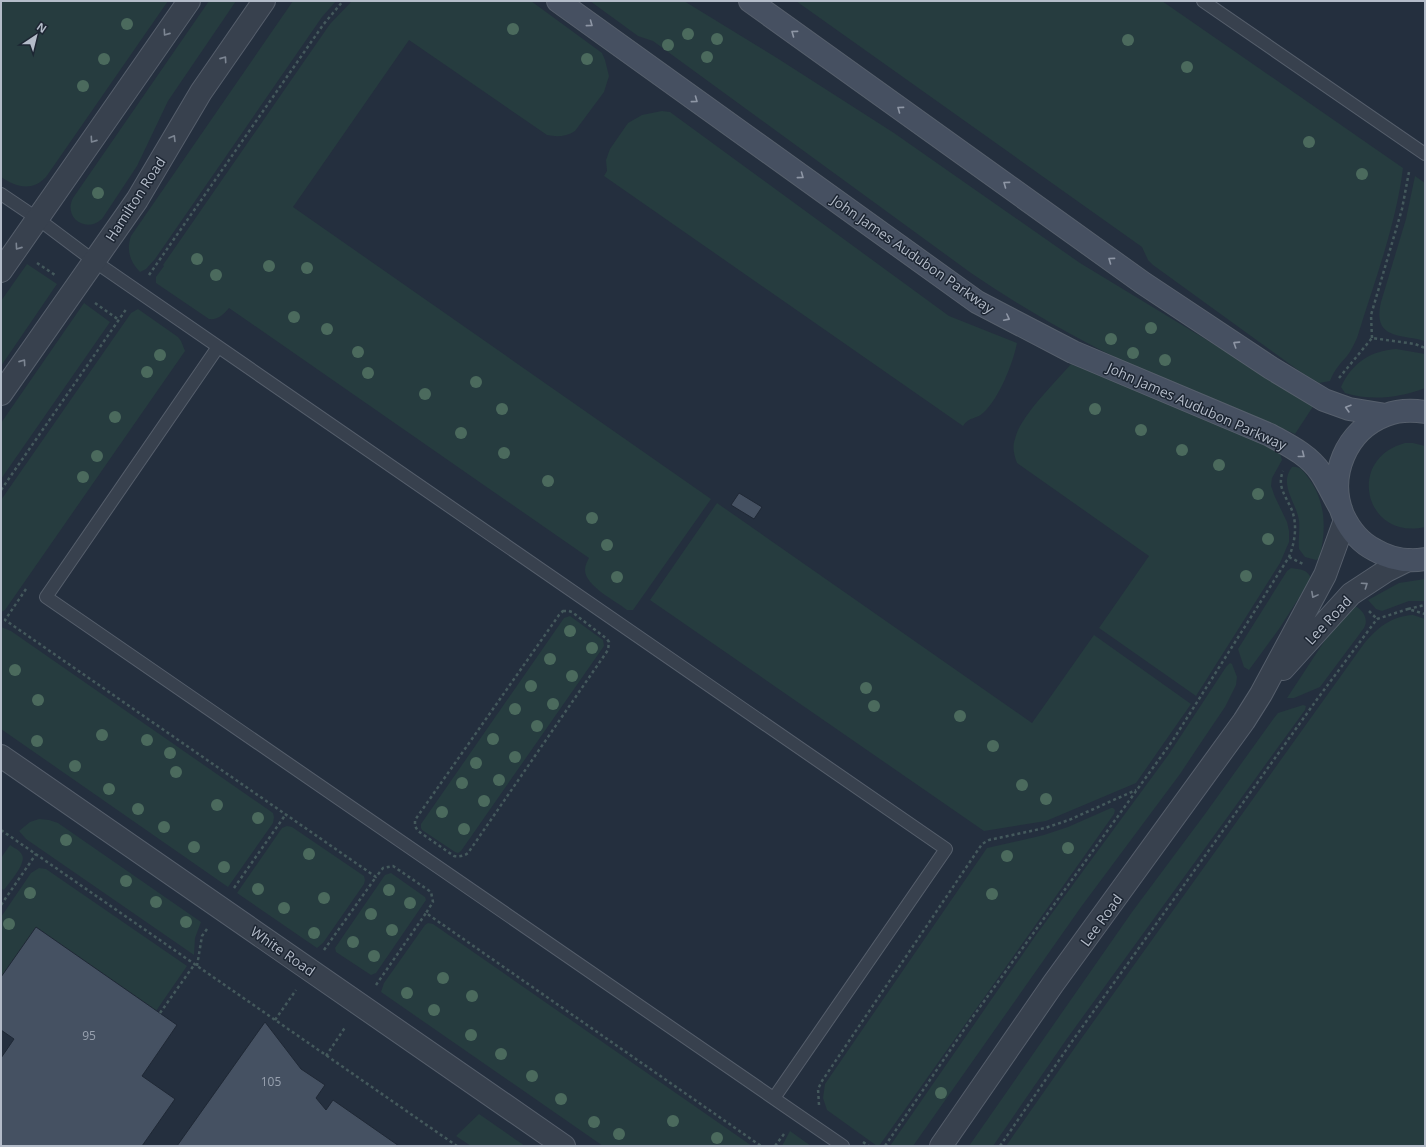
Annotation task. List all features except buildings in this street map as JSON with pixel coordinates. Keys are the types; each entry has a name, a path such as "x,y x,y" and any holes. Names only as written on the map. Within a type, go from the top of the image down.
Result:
{"main road":[{"name":"John James Audubon Parkway","path":"558,1 977,302 1073,352 1270,435 1295,449 1307,458 1320,472 1352,531 1361,541 1383,555 1416,560"},
{"path":"750,1 1143,283 1271,368 1324,400 1349,409 1386,415"},
{"path":"1343,514 1338,496 1338,470 1348,447 1355,436 1364,428 1386,415 1422,410"}],"street":[{"path":"1,271 189,1"},
{"name":"Hamilton Road","path":"1,394 137,200 201,92 264,1"},
{"name":"Lee Road","path":"941,1146 1053,984 1244,721 1261,694 1325,575 1343,514"},
{"name":"Lee Road","path":"1261,694 1351,594 1386,571 1416,560"},
{"name":"White Road","path":"1,756 564,1146"}],"lane":[{"path":"1203,1 1425,154"},
{"path":"1,194 138,292 946,849 774,1098"},
{"path":"218,347 46,597 843,1146"}],"path":[{"path":"1,490 323,25 343,1"},
{"path":"1337,380 1372,338 1371,315 1402,209 1409,172"},
{"path":"1372,338 1415,344 1425,348"},
{"path":"885,1146 972,1018 1172,740 1289,557 1295,539 1295,525 1292,509 1282,491 1280,484 1284,467"},
{"path":"1000,1146 1078,1033 1299,724 1377,619 1425,605"},
{"path":"1408,609 1425,614"},
{"path":"563,611 569,611 608,639 608,650 468,852 465,855 458,857 454,856 418,831 414,826 416,818 558,615 563,611"},
{"path":"820,1109 818,1105 818,1089 822,1081 982,844 989,840 1045,828 1069,820 1136,790"},
{"path":"160,1013 196,965 202,936 286,814"},
{"path":"1,830 457,1146"},
{"path":"1,905 36,854"},
{"path":"275,1020 376,877"},
{"path":"326,1056 426,913"},
{"path":"775,1146 784,1134"},
{"path":"857,1138 869,1146"}],"green space":[{"path":"1,1 168,1 46,177 41,182 30,186 18,185 1,177"},
{"path":"209,1 236,1 168,101 137,166 102,219 89,225 77,221 73,217 71,211 73,198"},
{"path":"293,1 336,1 322,17 155,259 146,269 140,272 131,260 130,256 129,246 131,236"},
{"path":"352,1 531,1 602,53 609,76 604,92 575,131 561,136 554,136 547,135 409,40 293,207 711,499 633,610 627,610 602,593 590,582 586,576 585,570 589,558 229,308 225,313 215,319 209,319 156,283 156,277 164,266 163,265 330,24"},
{"path":"590,1 684,1 777,58 894,133 1080,263 1314,405 1295,434 1161,379 1112,356 1040,317 971,273 653,41 638,36"},
{"path":"796,1 1162,1 1403,168 1400,189 1384,254 1357,338 1350,352 1337,367 1330,381 1319,383 1302,373 1153,265 1148,260 1142,247"},
{"path":"662,111 670,112 949,316 1017,343 1000,390 989,407 983,413 968,421 963,426 604,176 607,171 606,160 610,149 628,123 642,115"},
{"path":"1415,176 1425,183 1425,341 1398,336 1391,333 1385,329 1381,323 1379,314 1381,302 1406,219"},
{"path":"27,264 57,284 1,366 1,301"},
{"path":"84,303 110,322 1,479 1,423"},
{"path":"138,309 178,337 185,351 5,610 1,612 1,500 131,313"},
{"path":"1396,349 1425,354 1425,388 1395,396 1375,398 1345,393 1341,387 1345,379 1356,365 1378,352"},
{"path":"1071,364 1267,443 1279,450 1282,460 1272,478 1271,486 1287,522 1289,542 1280,563 1196,696 1099,628 1149,556 1017,463 1014,454 1014,445 1018,430 1031,410"},
{"path":"1405,443 1425,446 1425,527 1404,528 1388,522 1376,511 1370,496 1369,480 1374,465 1386,452"},
{"path":"1292,467 1302,470 1313,485 1321,505 1324,526 1322,548 1319,559 1316,560 1305,557 1299,549 1298,514 1290,494 1287,480 1288,474"},
{"path":"717,503 1032,723 1094,635 1191,704 1136,783 1046,821 984,831 650,600"},
{"path":"1291,568 1306,572 1311,579 1279,629 1249,670 1244,667 1238,649 1287,571"},
{"path":"1425,579 1425,601 1409,601 1382,611 1376,609 1368,600 1399,583"},
{"path":"1355,606 1364,615 1366,621 1364,628 1320,687 1294,698 1287,698 1331,631"},
{"path":"1413,615 1425,619 1425,1146 1006,1146 1363,645 1379,628 1391,620"},
{"path":"570,616 603,640 604,646 461,851 458,853 455,852 422,830 421,824 564,618"},
{"path":"1,627 11,631 273,813 273,823 228,887 1,729"},
{"path":"1230,663 1232,664 1237,677 1236,685 1225,707 1180,774 1081,907 913,1146 890,1146 1036,935 1169,754"},
{"path":"1303,705 1306,706 1305,710 1066,1040 993,1146 969,1146 1132,912 1274,718 1278,713"},
{"path":"1111,808 1115,810 1114,814 879,1146 827,1110 823,1098 825,1084 987,848 1044,835 1068,827"},
{"path":"39,819 58,823 201,922 195,938 194,955 26,839 19,831 30,822"},
{"path":"287,826 292,827 364,876 365,880 364,884 323,943 317,948 237,893 282,828"},
{"path":"10,845 20,852 23,859 17,873 4,890 1,888 1,858"},
{"path":"39,868 46,869 187,966 156,1011 1,977 1,917 31,873"},
{"path":"391,873 425,897 426,900 376,973 371,975 336,952 335,948 385,875"},
{"path":"428,923 433,924 752,1146 603,1146 381,992 384,983 425,925"},
{"path":"479,1114 525,1146 471,1146 456,1136"},
{"path":"790,1131 811,1146 782,1146"}]}
